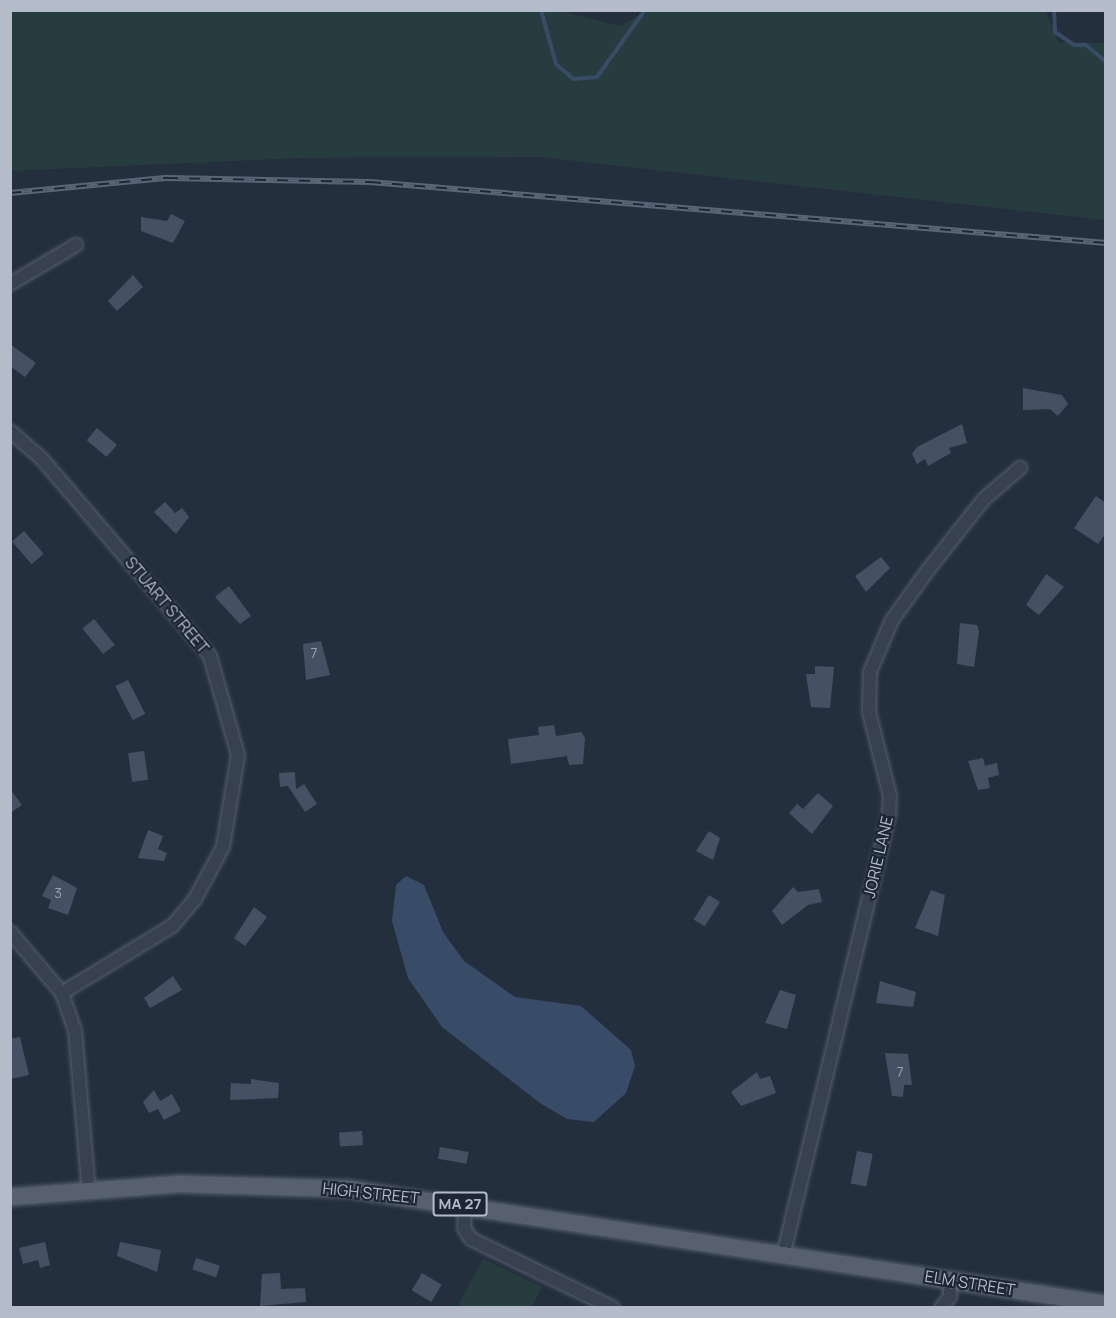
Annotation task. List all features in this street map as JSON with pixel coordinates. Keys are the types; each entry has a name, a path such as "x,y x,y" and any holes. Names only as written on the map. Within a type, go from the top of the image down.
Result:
{"main road":[{"name":"HIGH STREET","path":"10,1197 180,1185 295,1185 465,1204 906,1274"},
{"name":"ELM STREET","path":"906,1274 1106,1304"}],"street":[{"path":"10,284 76,245"},
{"name":"STUART STREET","path":"10,431 41,458 210,656 238,754 223,847 195,899 172,926 62,993"},
{"name":"JORIE LANE","path":"783,1256 889,813 890,796 869,712 870,672 892,620 928,570 984,499 1020,468"},
{"path":"10,932 62,993 81,1058 89,1192"},
{"path":"465,1204 464,1228 471,1239 613,1308"},
{"path":"941,1308 950,1297 950,1280"}],"green space":[{"path":"556,10 620,26 648,10 1046,11 1058,42 1105,43 1105,220 540,157 300,158 11,171 11,11"},
{"path":"483,1259 542,1287 532,1307 457,1307"}],"water":[{"path":"406,876 424,885 443,932 464,961 515,997 581,1006 631,1050 635,1066 626,1093 594,1122 567,1119 540,1103 442,1027 408,978 392,921 396,885"}],"building":[{"path":"171,214 185,221 173,243 141,231 141,217 167,221"},
{"path":"133,275 143,287 117,311 108,301"},
{"path":"10,344 36,363 25,377 10,366"},
{"path":"1023,388 1062,395 1068,404 1058,416 1050,409 1023,410"},
{"path":"962,424 967,443 949,448 951,453 928,466 925,459 917,464 912,454 917,447"},
{"path":"97,428 117,445 107,457 87,440"},
{"path":"1096,496 1106,503 1106,533 1098,544 1074,528"},
{"path":"165,502 175,513 182,508 189,517 176,534 154,512"},
{"path":"24,531 44,554 32,564 12,541"},
{"path":"881,557 890,568 866,592 855,576"},
{"path":"1046,574 1064,587 1039,615 1026,605"},
{"path":"229,586 251,616 240,624 215,597"},
{"path":"94,619 115,645 103,654 82,628"},
{"path":"960,623 977,625 979,631 974,667 957,664"},
{"path":"321,641 330,675 306,680 303,644"},
{"path":"815,666 834,667 830,708 811,707 806,674 815,674"},
{"path":"128,680 145,714 133,720 116,686"},
{"path":"554,725 556,736 581,732 585,738 583,764 569,765 567,756 511,764 508,739 539,735 538,727"},
{"path":"144,751 148,780 132,782 128,753"},
{"path":"983,758 985,766 997,763 999,775 988,778 990,788 978,790 968,761"},
{"path":"295,772 296,789 304,784 317,804 305,812 288,786 280,787 279,773"},
{"path":"10,789 22,805 10,813"},
{"path":"818,793 833,806 812,834 789,813 797,804 803,809"},
{"path":"148,830 163,836 158,849 167,853 164,861 138,858"},
{"path":"709,831 720,838 713,860 696,851"},
{"path":"53,875 77,888 68,915 48,908 51,900 42,896"},
{"path":"793,887 798,892 819,889 822,902 808,905 782,925 772,911"},
{"path":"931,890 945,895 938,936 915,928"},
{"path":"709,895 720,902 705,926 694,920"},
{"path":"254,907 267,917 245,946 234,938"},
{"path":"173,976 182,990 150,1008 144,998"},
{"path":"880,981 916,992 913,1007 876,1003"},
{"path":"780,990 796,995 787,1029 765,1023"},
{"path":"20,1037 29,1075 11,1079 10,1039"},
{"path":"885,1053 908,1054 912,1085 904,1085 903,1097 892,1096"},
{"path":"757,1072 760,1079 770,1076 776,1093 741,1106 731,1092"},
{"path":"251,1079 279,1083 278,1098 230,1100 231,1083 251,1084"},
{"path":"154,1090 160,1101 172,1094 181,1111 164,1120 158,1109 149,1113 143,1102"},
{"path":"362,1131 363,1145 340,1147 339,1133"},
{"path":"440,1147 469,1152 466,1164 438,1159"},
{"path":"857,1151 873,1154 866,1186 851,1183"},
{"path":"45,1242 50,1265 40,1268 38,1260 23,1264 19,1248"},
{"path":"120,1242 161,1250 157,1272 117,1256"},
{"path":"196,1258 220,1266 216,1277 192,1269"},
{"path":"280,1273 281,1289 305,1288 306,1302 260,1306 262,1274"},
{"path":"422,1273 442,1285 431,1302 412,1290"}],"waterway":[{"path":"500,10 513,10"},
{"path":"541,10 556,64 573,79 597,77 645,10"},
{"path":"731,10 749,10"},
{"path":"1054,10 1055,32 1074,45 1086,45 1106,62"}],"railway":[{"path":"10,193 167,178 370,182 1106,243"}]}
